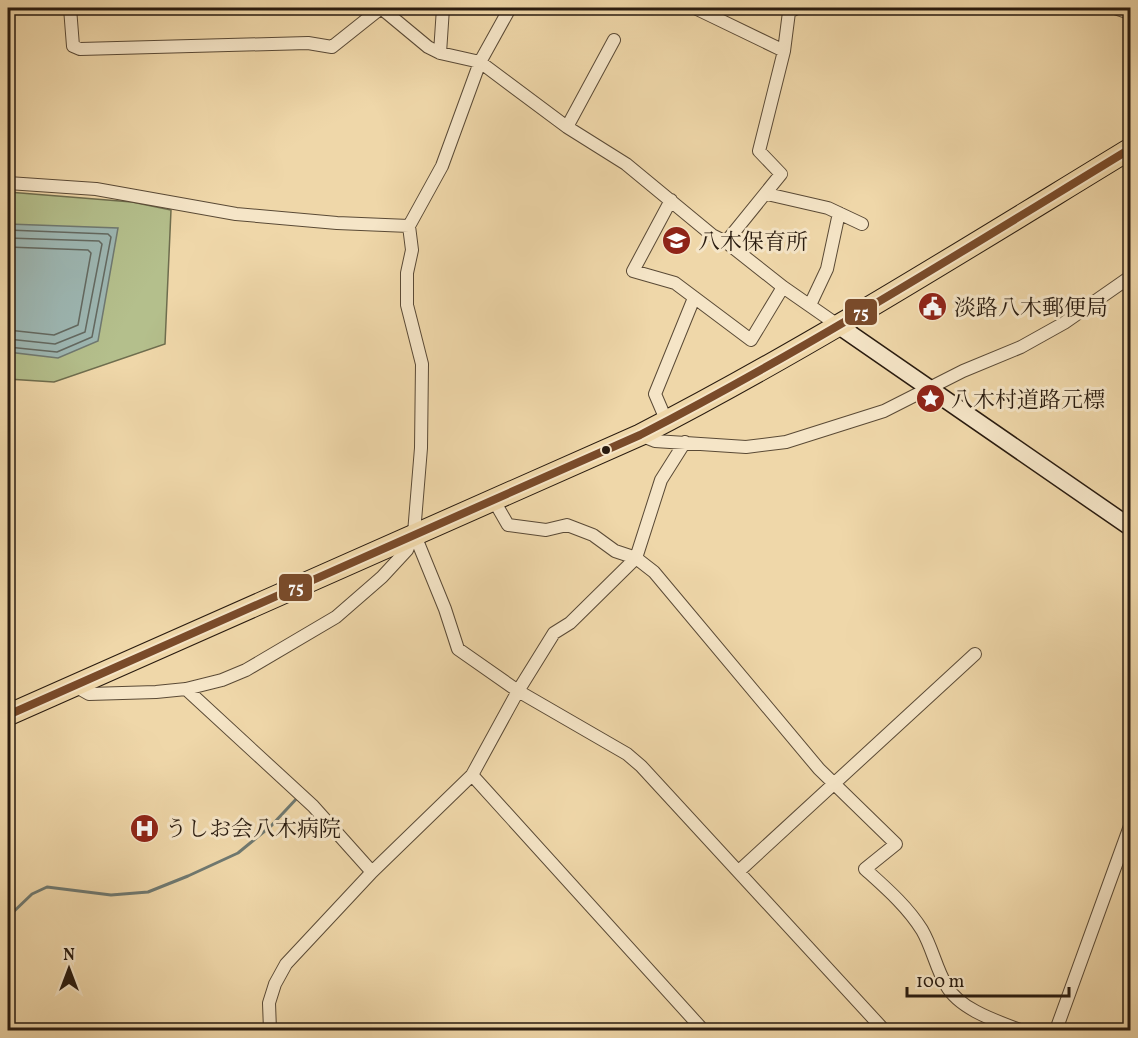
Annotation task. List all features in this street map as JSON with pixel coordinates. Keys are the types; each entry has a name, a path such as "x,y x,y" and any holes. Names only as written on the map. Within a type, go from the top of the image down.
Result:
{"highway":[{"path":"8,715 667,422 738,385 840,326 1131,148"}],"street":[{"path":"70,8 73,46 81,49 309,43 332,46 381,8 413,36 440,53 480,62 567,127 626,164 712,235 726,242 783,287 1131,527"},
{"path":"440,53 443,8"},
{"path":"73,685 88,694 186,689 246,670 336,617 382,577 406,550 414,533 421,448 422,364 407,305 407,273 412,250 409,226 442,166 480,62 510,8"},
{"path":"695,8 784,51"},
{"path":"726,242 781,174 759,151 784,51 789,12 796,8"},
{"path":"1115,8 1131,13"},
{"path":"567,127 614,40"},
{"path":"8,183 96,189 236,214 338,223 409,226"},
{"path":"767,194 828,208 862,225"},
{"path":"670,200 633,271 675,283 752,340 783,287"},
{"path":"810,305 827,269 840,213"},
{"path":"640,435 655,441 746,447 786,442 884,411 1021,347 1064,323 1131,277"},
{"path":"667,422 655,394 694,298"},
{"path":"270,1030 269,1003 275,984 286,964 372,872 472,775 518,691 554,633 570,623 636,558 661,480 685,442"},
{"path":"493,499 507,525 546,530 567,525 593,535 615,551 636,558 654,572 833,785 896,844 865,869 908,910 923,932 947,987 969,1006 993,1020 1020,1030"},
{"path":"414,533 423,560 446,609 458,649 518,691 627,754 641,766 884,1030"},
{"path":"739,871 975,654"},
{"path":"186,689 313,806 372,872"},
{"path":"472,775 703,1030"},
{"path":"1056,1030 1131,826"}],"green space":[{"path":"8,192 132,202 171,210 165,344 54,382 8,379"}],"water":[{"path":"8,224 118,228 98,341 58,358 8,352"}],"waterway":[{"path":"8,917 32,894 47,887 111,895 148,892 188,876 238,853 271,826 299,796"}],"transit line":[{"name":"75","path":"8,715 640,435 827,332 1130,149"}],"place":[{"name":"八木保育所","path":"677,241"},
{"name":"淡路八木郵便局","path":"933,307"},
{"name":"八木村道路元標","path":"930,399"},
{"name":"うしお会八木病院","path":"144,828"}]}
